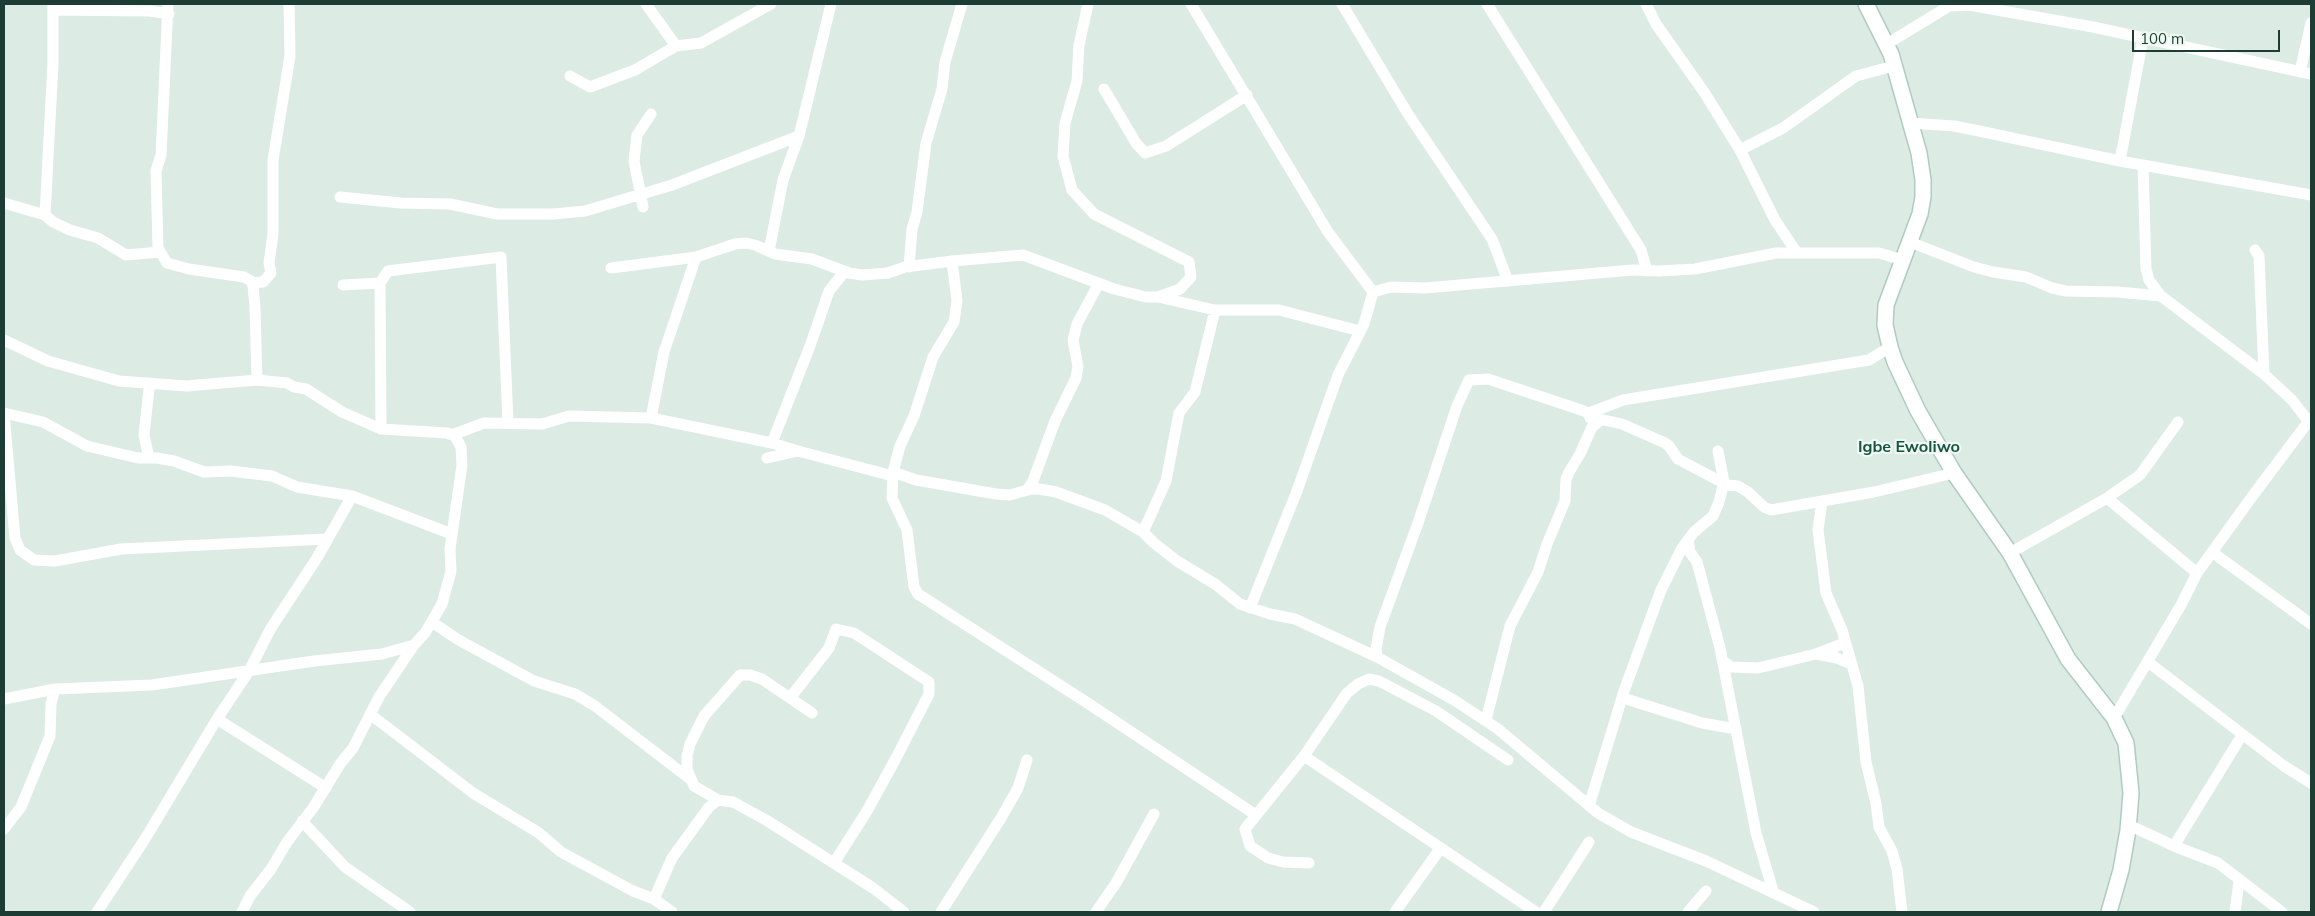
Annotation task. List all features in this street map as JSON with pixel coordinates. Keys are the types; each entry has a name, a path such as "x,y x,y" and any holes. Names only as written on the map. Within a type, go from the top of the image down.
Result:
{"street":[{"path":"252,284 263,282 271,273 269,263 273,234 273,160 281,101 290,56 289,4"},
{"path":"646,4 676,46"},
{"path":"570,76 590,87 635,70 676,46 701,43 771,4"},
{"path":"770,251 783,180 798,136 831,4"},
{"path":"909,267 925,151 942,89 945,62 962,4"},
{"path":"1088,4 1079,45 1077,81 1065,123 1063,156 1072,190 1094,214 1189,262 1192,277 1180,290 1158,297"},
{"path":"1192,4 1328,232 1373,292"},
{"path":"1342,4 1408,114 1492,239 1508,281"},
{"path":"1486,4 1641,250 1647,271"},
{"path":"1646,4 1656,24 1704,92 1740,150 1775,220 1797,253"},
{"path":"1866,4 1886,44 1894,66 1918,154 1923,197 1920,214 1886,305 1885,325 1890,347 1918,411 1954,473 2010,553 2068,659 2114,718 2126,743 2130,765 2129,825 2121,870 2109,912"},
{"path":"1886,44 1949,5 1969,5 2143,38 2306,73 2311,23"},
{"path":"45,215 53,63 53,7 150,12 168,9 162,155 156,171 158,248 167,263 189,269 244,277 252,284 256,308 257,380"},
{"path":"2120,161 2143,38"},
{"path":"1740,150 1783,128 1856,76 1894,66"},
{"path":"1104,89 1136,143 1145,153 1166,146 1246,95"},
{"path":"643,207 634,161 638,134 651,114"},
{"path":"1910,123 1954,126 2120,161 2311,195"},
{"path":"340,198 401,203 450,204 497,214 585,212 641,195 798,136"},
{"path":"2114,718 2197,574 2310,420 2264,374 2160,296 2149,280 2146,269 2143,165"},
{"path":"4,203 45,215 53,222 70,230 98,238 126,255 160,252"},
{"path":"1910,242 1974,267 2026,277 2052,288 2066,291 2118,292 2160,296"},
{"path":"611,268 696,258 735,244 755,245 775,254 812,259 845,272 875,275 909,267 952,261 1024,255 1114,290 1146,297 1158,297 1216,310 1278,310 1360,331"},
{"path":"2255,250 2259,256 2264,374"},
{"path":"1373,292 1391,288 1426,288 1633,270 1695,269 1761,254 1879,253 1903,260"},
{"path":"381,429 380,283 388,271 501,257 508,423"},
{"path":"651,418 664,352 696,258"},
{"path":"952,261 957,301 954,322 932,357 914,416 900,446 893,474 892,498 906,530 914,586 918,594 1086,702 1256,815"},
{"path":"772,443 810,346 829,291 845,272"},
{"path":"343,285 380,283"},
{"path":"1032,486 1055,421 1076,378 1078,367 1073,340 1077,324 1099,283"},
{"path":"1250,608 1297,491 1338,375 1364,324 1373,292"},
{"path":"1143,532 1166,481 1179,413 1195,392 1216,310"},
{"path":"4,340 48,361 119,381 187,386 257,380 278,381 306,389 336,409 381,429 452,435 484,423 542,424 569,416 651,418 772,443 798,452 916,480 996,494 1010,495 1032,486 1056,492 1105,510 1143,532 1154,544 1214,584 1240,604 1270,614 1295,619 1377,657 1454,700 1486,720 1589,806 1631,832 1706,861 1773,892 1796,909 1814,912"},
{"path":"1589,413 1623,400 1869,360 1890,347"},
{"path":"1377,657 1376,649 1380,627 1457,406 1468,380 1488,379 1589,413 1597,423 1622,424 1664,443 1669,446 1678,459 1748,492 1764,507 1771,510 1874,492 1954,473"},
{"path":"149,389 144,435 149,458"},
{"path":"326,539 121,549 55,561 34,560 20,550 15,538 4,414 16,414 44,422 87,446 138,458 174,461 204,472 231,471 272,476 297,487 352,496 452,534"},
{"path":"2010,553 2107,498 2140,475 2178,422"},
{"path":"1486,720 1510,626 1538,572 1547,544 1565,501 1566,479 1597,423"},
{"path":"242,912 250,896 272,869 302,821 313,808 353,748 370,714 442,604 451,571 450,549 462,454 458,439 452,435"},
{"path":"1589,806 1623,698 1661,590 1685,553 1688,540 1713,516 1724,482 1718,451"},
{"path":"767,458 798,452"},
{"path":"100,911 145,840 217,718 249,670 271,628 317,558 326,539 352,496"},
{"path":"2107,498 2197,574"},
{"path":"1822,501 1818,530 1826,593 1842,630 1858,686 1866,762 1876,802 1879,827 1894,858 1902,912"},
{"path":"2212,552 2311,624"},
{"path":"1685,553 1698,562 1727,667 1736,729 1756,833 1773,892"},
{"path":"432,622 457,639 534,681 575,694 595,706 690,779 699,790 718,800 733,802 742,807 873,888 892,909 904,912"},
{"path":"790,698 829,648 836,629 854,633 929,682 929,694 895,760 834,863"},
{"path":"1727,667 1758,668 1816,654 1845,643"},
{"path":"4,699 55,689 152,684 382,654 414,645"},
{"path":"1816,654 1837,658 1851,664"},
{"path":"2148,662 2242,735 2311,783"},
{"path":"690,779 687,756 696,731 704,716 740,675 750,675 762,679 812,713"},
{"path":"1309,863 1283,862 1268,858 1250,846 1245,829 1304,756 1347,692 1358,684 1368,679 1379,681 1436,711 1508,760"},
{"path":"4,829 20,808 50,736 51,704 55,689"},
{"path":"1623,698 1702,723 1736,729"},
{"path":"370,714 473,793 539,832 561,852 633,891 654,899 672,912"},
{"path":"217,718 326,788"},
{"path":"2174,846 2242,735"},
{"path":"1304,756 1536,912"},
{"path":"941,912 1002,818 1018,788 1027,760"},
{"path":"654,899 672,858 709,807 718,800"},
{"path":"1096,912 1116,883 1154,814"},
{"path":"302,821 345,867 410,912"},
{"path":"2129,825 2174,846 2218,862 2282,912"},
{"path":"1544,912 1589,842"},
{"path":"1395,912 1440,849"},
{"path":"2235,912 2240,881"},
{"path":"1688,912 1706,891"}],"district":[{"name":"Igbe Ewoliwo","path":"1909,447"}]}
